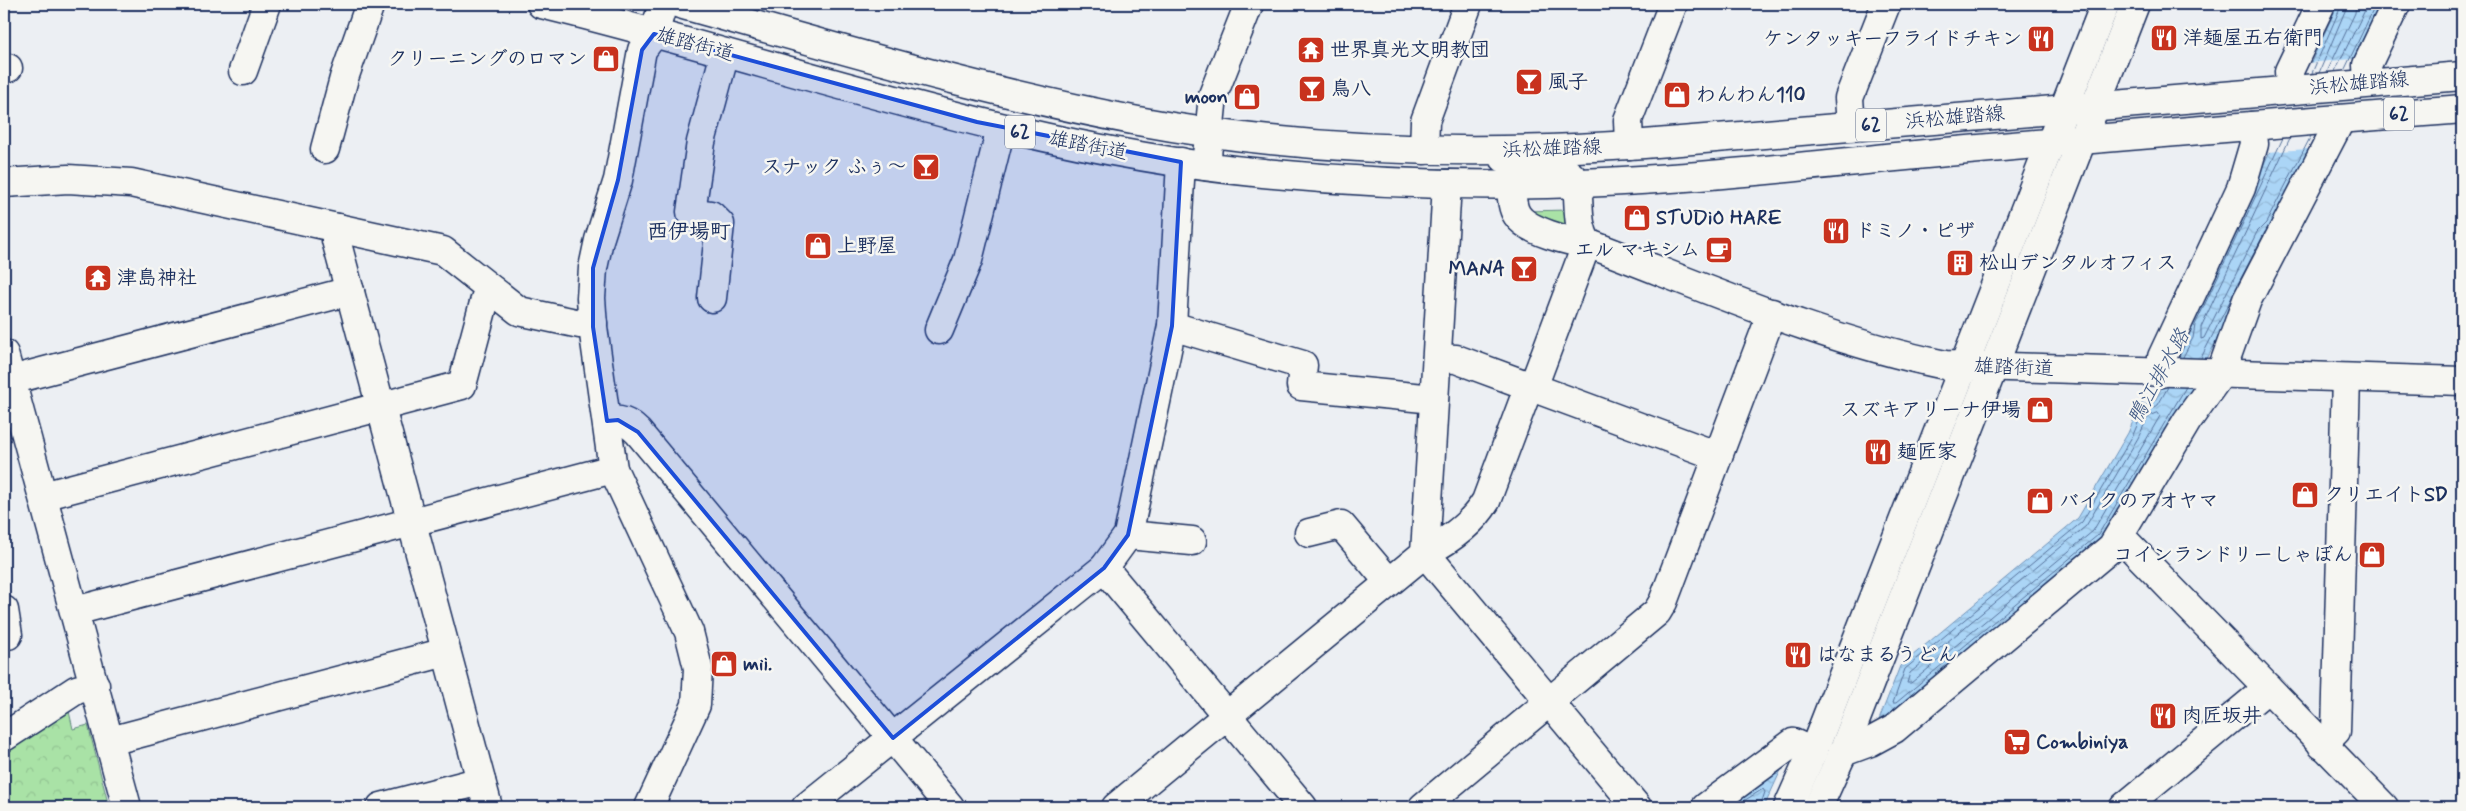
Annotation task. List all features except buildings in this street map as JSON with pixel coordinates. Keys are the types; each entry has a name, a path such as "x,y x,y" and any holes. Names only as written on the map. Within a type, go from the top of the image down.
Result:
{"street":[{"path":"243,71 267,4"},
{"path":"325,149 344,78 370,4"},
{"name":"雄踏街道","path":"541,4 1001,128 1081,145 1258,173 1350,181 1511,185 1516,214 1523,222 1565,240 1587,243 1834,335 1901,356 1945,365 2212,375 2462,381"},
{"path":"648,807 692,713 699,686 698,668 689,632 613,469 591,298 593,268 599,240 618,180 642,50 654,34 663,4"},
{"name":"雄踏街道","path":"680,4 1029,98 1139,121 1287,141 1436,150"},
{"path":"806,807 1104,568 1128,535 1172,326 1194,164 1210,132 1213,95 1249,4"},
{"path":"1116,807 1425,553 1442,544 1480,511 1486,500 1587,243 1578,217 1576,184 1567,173 1542,163 1436,150 1425,121 1468,4"},
{"path":"1629,145 1628,120 1673,4"},
{"path":"1851,126 1849,98 1886,4"},
{"path":"1793,796 1813,752 2106,4"},
{"path":"1818,807 1842,752 1994,368 2135,4"},
{"path":"2292,90 2289,71 2321,4"},
{"path":"2360,84 2396,4"},
{"path":"712,298 720,224 711,215 691,212 701,142 725,53"},
{"name":"浜松雄踏線","path":"1436,150 1544,150 1629,145 2462,76"},
{"name":"浜松雄踏線","path":"1511,185 1649,180 2082,140 2462,109"},
{"path":"1842,752 1870,742 1894,729 2103,556 2120,536 2212,375 2247,300 2338,119"},
{"path":"2164,373 2162,357 2242,185 2254,144 2265,125"},
{"path":"939,330 968,260 1001,128"},
{"path":"4,183 68,179 131,183 443,251 519,311 580,324 593,323"},
{"path":"1447,184 1425,553 1637,807"},
{"path":"339,228 336,240 488,807"},
{"path":"44,496 462,385 485,299 492,290"},
{"path":"12,380 350,291"},
{"path":"1423,807 1657,612 1663,602 1772,313"},
{"path":"1172,326 1303,365 1301,386 1434,399"},
{"path":"4,354 96,685 127,807"},
{"path":"1437,358 1456,359 1718,456"},
{"path":"2322,745 2336,731 2346,378"},
{"path":"607,421 618,420 630,424 638,432 950,807"},
{"path":"75,612 613,469"},
{"path":"1309,533 1341,525 1390,582"},
{"path":"1128,535 1192,541"},
{"path":"2120,536 2384,807"},
{"path":"1104,568 1303,807"},
{"path":"110,741 446,652"},
{"path":"4,737 76,690 96,685"},
{"path":"2124,807 2268,688"},
{"path":"1706,807 1793,743 1813,752"},
{"path":"381,807 481,781"}],"highlighted area":[{"path":"654,34 977,122 1181,162 1172,326 1128,535 1104,568 893,738 638,432 618,420 607,421 593,327 593,268 618,180 642,50"}],"green space":[{"path":"1567,210 1568,228 1527,211"},
{"path":"68,707 73,729 88,725 109,807 4,807 4,749"}],"water":[{"path":"2338,4 2389,4 2188,396 2175,413 2108,529 2102,538 1877,725 1900,666 2078,518 2128,433 2141,403 2147,405 2155,401 2188,336 2190,324"},
{"path":"1781,770 1764,807 1725,807"}],"pier":[{"path":"2364,58 2321,148 2268,152 2308,63"}],"place":[{"name":"洋麺屋五右衛門","path":"2164,38"},
{"name":"ケンタッキーフライドチキン","path":"2041,39"},
{"name":"世界真光文明教団","path":"1311,50"},
{"name":"クリーニングのロマン","path":"606,59"},
{"name":"風子","path":"1529,82"},
{"name":"鳥八","path":"1312,89"},
{"name":"わんわん110","path":"1677,95"},
{"name":"moon","path":"1247,97"},
{"name":"スナック ふぅ～","path":"926,167"},
{"name":"STUDiO HARE","path":"1637,218"},
{"name":"ドミノ・ピザ","path":"1836,231"},
{"name":"上野屋","path":"818,246"},
{"name":"エル マキシム","path":"1719,250"},
{"name":"松山デンタルオフィス","path":"1960,263"},
{"name":"MANA","path":"1524,269"},
{"name":"津島神社","path":"98,278"},
{"name":"スズキアリーナ伊場","path":"2040,410"},
{"name":"麺匠家","path":"1878,452"},
{"name":"クリエイトSD","path":"2305,495"},
{"name":"バイクのアオヤマ","path":"2040,501"},
{"name":"コインランドリーしゃぼん","path":"2372,555"},
{"name":"はなまるうどん","path":"1798,655"},
{"name":"mii.","path":"724,664"},
{"name":"肉匠坂井","path":"2163,716"},
{"name":"Combiniya","path":"2017,742"}],"district":[{"name":"西伊場町","path":"689,232"}],"water label":[{"name":"鴨江排水路","path":"2159,377"}]}
